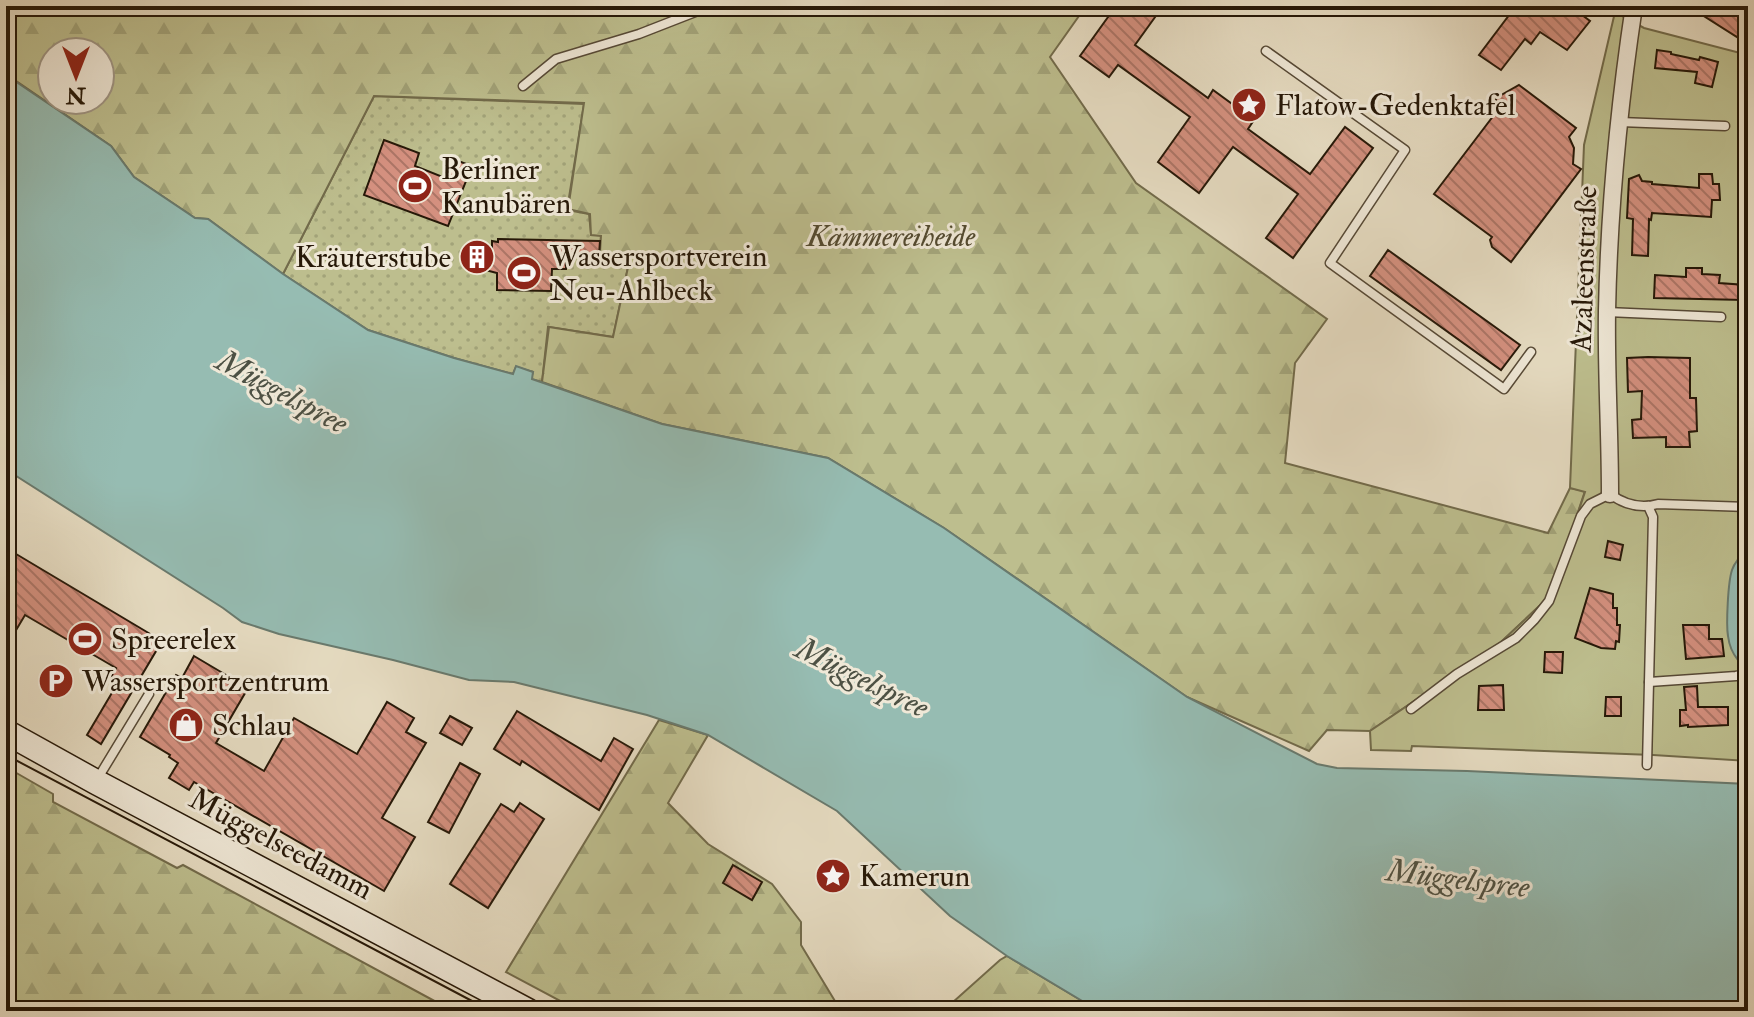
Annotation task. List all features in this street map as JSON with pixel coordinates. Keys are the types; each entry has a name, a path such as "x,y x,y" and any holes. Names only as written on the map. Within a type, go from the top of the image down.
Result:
{"main road":[{"name":"Müggelseedamm","path":"6,732 528,1011"}],"street":[{"name":"Azaleenstraße","path":"1610,494 1607,312 1610,226 1634,6"}],"lane":[{"path":"523,86 556,59 639,34 698,11 737,11 738,6"},
{"path":"1266,51 1405,150 1330,263 1504,389 1531,352"},
{"path":"1620,122 1725,126"},
{"path":"1607,312 1721,317"},
{"path":"1411,709 1457,674 1516,638 1534,620 1549,601 1581,516 1590,504 1610,494 1624,504 1748,507"},
{"path":"1647,765 1653,517 1648,506"},
{"path":"1649,682 1748,673"},
{"path":"96,782 149,694"}],"green space":[{"name":"Kämmereiheide","path":"6,6 1086,6 1050,57 1136,183 1327,319 1295,363 1285,463 1548,533 1570,488 1585,491 1550,596 1501,642 1370,731 1327,730 1309,751 1187,697 944,528 828,458 662,424 542,382 549,327 613,337 630,258 600,253 601,236 591,235 590,214 568,209 584,103 374,96 283,274 208,219 195,218 134,177 111,146 67,116 116,116 116,36 36,36 36,95 6,74"},
{"path":"1615,12 1644,28 1748,55 1748,761 1412,746 1411,751 1371,750 1370,731 1500,643 1550,596 1585,492 1570,488 1584,145"},
{"path":"374,96 584,104 567,210 589,214 591,234 601,235 600,254 630,258 613,337 548,327 542,382 531,379 533,372 516,367 513,374 368,330 283,274"},
{"path":"659,720 708,735 668,803 708,844 772,884 801,922 801,945 841,1011 579,1011 506,972"},
{"path":"6,767 53,794 53,802 177,868 183,865 453,1011 6,1011"},
{"path":"1007,956 1099,1011 943,1011"}],"water":[{"name":"Müggelspree","path":"6,75 36,95 36,116 67,116 111,146 134,177 195,218 208,219 283,274 368,330 513,374 516,366 533,372 532,379 662,424 828,458 944,528 1187,697 1317,764 1337,768 1748,784 1748,1011 1099,1011 1007,956 950,916 837,811 708,735 647,715 514,682 469,680 279,634 242,622 6,468"},
{"path":"1748,549 1748,659 1738,660 1728,636 1728,593 1733,567"}],"building":[{"path":"1116,6 1163,6 1135,45 1208,98 1213,90 1254,120 1248,129 1310,174 1345,127 1373,148 1293,258 1266,238 1298,194 1233,147 1199,193 1158,162 1190,117 1118,65 1109,77 1080,56"},
{"path":"1516,6 1570,6 1590,21 1567,50 1540,32 1531,44 1525,39 1501,70 1479,55"},
{"path":"1688,6 1742,6 1748,10 1748,19 1737,37"},
{"path":"1657,50 1718,62 1712,87 1695,83 1697,72 1655,68"},
{"path":"1519,85 1576,128 1569,137 1574,148 1573,164 1581,169 1511,262 1492,247 1492,237 1434,194 1497,111 1496,98"},
{"name":"Berliner Kanubären","path":"384,140 419,153 415,166 445,178 453,159 472,166 448,226 364,195"},
{"path":"1699,174 1712,174 1713,184 1719,184 1720,200 1712,200 1711,217 1652,213 1649,219 1648,256 1632,255 1633,219 1627,218 1629,179 1639,175 1642,181 1652,184 1699,188"},
{"name":"Wassersportverein Neu-Ahlbeck","path":"498,239 600,241 599,255 566,254 566,269 552,269 551,291 497,290 497,273 470,266 476,246 492,251 492,241 498,242"},
{"path":"1388,250 1520,345 1501,370 1370,276"},
{"path":"1686,268 1702,268 1702,274 1720,275 1719,283 1746,285 1745,300 1654,298 1655,275 1686,277"},
{"path":"1627,358 1690,358 1690,398 1696,398 1697,431 1689,432 1690,447 1666,447 1666,437 1633,438 1632,420 1641,419 1642,391 1628,392"},
{"path":"1608,541 1623,545 1620,560 1605,557"},
{"path":"6,548 162,641 101,744 87,735 119,681 111,677 116,668 25,615 6,647"},
{"path":"1590,588 1613,594 1613,608 1617,608 1617,625 1620,625 1619,642 1616,641 1615,649 1601,648 1575,638"},
{"path":"1683,625 1709,625 1709,639 1722,639 1724,656 1686,659"},
{"path":"1545,652 1563,652 1562,673 1544,672"},
{"path":"194,656 248,688 216,743 264,771 294,718 357,754 387,702 414,718 406,732 426,743 382,818 415,837 384,891 194,782 189,790 169,778 178,763 140,737 176,675 182,678"},
{"path":"1503,685 1504,710 1478,710 1479,686"},
{"path":"1697,686 1698,707 1728,707 1728,725 1680,726 1680,710 1686,710 1684,687"},
{"path":"1606,697 1621,697 1621,716 1605,716"},
{"path":"517,711 601,761 614,738 633,749 599,810 522,761 520,765 494,749"},
{"path":"450,716 472,728 462,745 440,733"},
{"path":"460,763 480,774 449,833 428,822"},
{"path":"520,803 544,819 488,908 450,884 501,804 514,812"},
{"path":"733,865 762,882 752,900 723,883"}],"tram line":[{"path":"6,755 491,1011"}],"place":[{"name":"Flatow-Gedenktafel","path":"1249,105"},
{"name":"Berliner Kanubären","path":"415,186"},
{"name":"Kräuterstube","path":"477,257"},
{"name":"Wassersportverein Neu-Ahlbeck","path":"524,273"},
{"name":"Spreerelex","path":"85,639"},
{"name":"Wassersportzentrum","path":"56,681"},
{"name":"Schlau","path":"186,725"},
{"name":"Kamerun","path":"833,876"}]}
